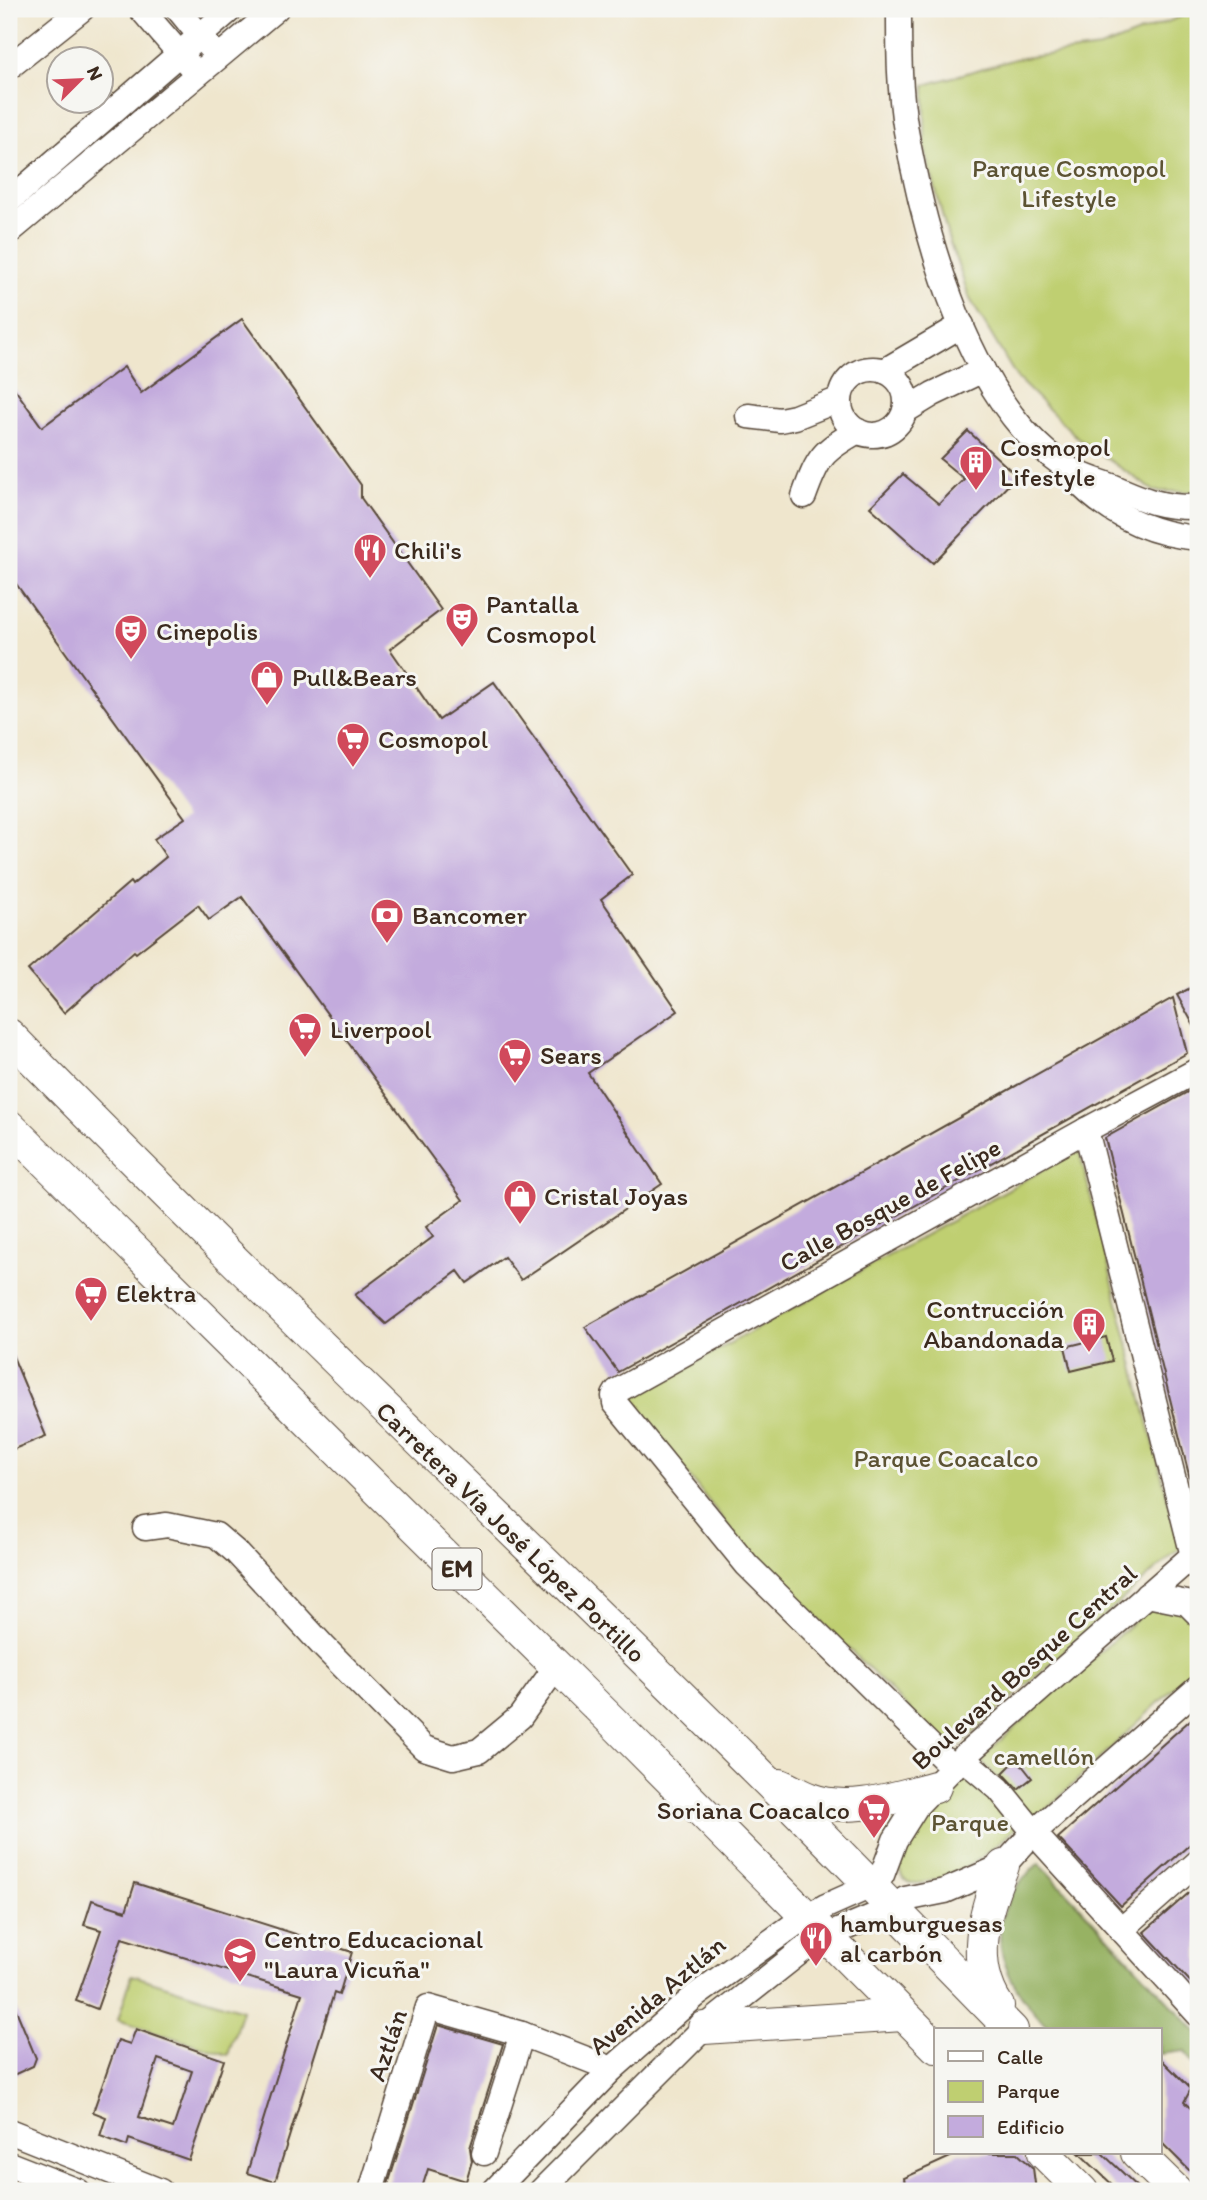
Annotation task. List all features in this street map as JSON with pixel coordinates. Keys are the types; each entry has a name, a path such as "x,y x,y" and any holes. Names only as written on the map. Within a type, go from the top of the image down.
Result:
{"main road":[{"name":"Carretera Vía José López Portillo","path":"9,1035 304,1331 763,1776 876,1880 893,1908 1012,2028"},
{"name":"EM","path":"9,1126 934,2045"},
{"path":"763,1776 812,1800 868,1804 950,1771"},
{"path":"1003,1866 985,1910 982,1967 988,1991 1013,2028"},
{"path":"694,2017 903,2015"},
{"path":"1045,2154 1082,2191"},
{"path":"1137,2154 1176,2191"}],"street":[{"path":"9,67 82,9"},
{"path":"141,9 199,75"},
{"path":"178,9 219,58"},
{"path":"9,201 230,9"},
{"path":"9,232 276,9"},
{"path":"899,9 900,70 905,117 919,195 937,259 962,325 983,370 1013,417 1085,489 1120,516 1156,530 1198,538"},
{"path":"884,371 962,325"},
{"path":"905,411 904,390 898,380 884,371 868,369 858,372 843,388 840,399 845,420 858,431 873,435 893,429 905,411 983,370"},
{"path":"748,416 780,420 840,399"},
{"path":"804,496 821,456 832,446 858,431"},
{"path":"1064,466 1161,506 1198,507"},
{"name":"Calle Bosque de Felipe","path":"950,1771 747,1565 615,1403 614,1396 617,1391 1198,1070"},
{"path":"1086,1130 1195,1553"},
{"path":"145,1528 167,1525 216,1535 237,1553 324,1647 424,1748 453,1757 479,1751 520,1717 556,1667"},
{"name":"Boulevard Bosque Central","path":"876,1880 895,1840 917,1805 950,1771 1195,1553"},
{"path":"1147,1595 1187,1603 1198,1614"},
{"path":"816,1927 893,1908 905,1899 945,1891 1003,1866 1033,1833 1198,1688"},
{"path":"950,1771 999,1789 1033,1833 1198,2014"},
{"path":"1121,1930 1198,1862"},
{"name":"Avenida Aztlán","path":"494,2191 612,2069 814,1941 816,1927 876,1880"},
{"name":"Aztlán","path":"371,2191 428,2007 522,2035 612,2069"},
{"name":"Avenida Aztlán","path":"541,2191 694,2017"},
{"path":"484,2153 522,2035"},
{"path":"9,2131 160,2191"},
{"path":"9,2164 70,2190"}],"green space":[{"path":"1096,9 1154,9 1099,23"},
{"name":"Parque Cosmopol Lifestyle","path":"1198,10 1198,492 1154,491 1079,439 1017,378 970,299 948,237 925,149 925,85 1015,59 1100,48"},
{"name":"Parque Coacalco","path":"1079,1150 1180,1548 957,1747 949,1749 737,1537 630,1401 631,1398"},
{"name":"camellón","path":"1174,1608 1188,1615 1197,1629 1199,1646 1193,1670 1034,1821 980,1759 1147,1610"},
{"name":"Parque","path":"971,1773 1020,1824 983,1856 965,1867 937,1879 911,1883 903,1878 900,1868 902,1856 917,1830"},
{"path":"1039,1863 1198,2033 1198,2073 1185,2051 1162,2054 1162,2028 1049,2028 1018,1990 1007,1969 1001,1948 1001,1927 1006,1905 1019,1884"},
{"path":"132,1975 242,2010 228,2055 118,2020"}],"building":[{"name":"Cosmopol","path":"242,319 361,485 361,498 441,610 390,649 439,720 494,682 632,875 601,899 678,1011 588,1073 662,1184 521,1280 504,1257 467,1283 458,1271 386,1324 355,1295 433,1237 426,1227 463,1200 242,897 209,920 198,905 136,953 134,951 64,1013 28,970 130,882 132,885 166,857 154,839 185,818 9,574 9,381 42,427 124,367 141,393"},
{"name":"Cosmopol Lifestyle","path":"968,431 1017,476 933,563 870,507 903,474 939,504 964,479 940,459"},
{"path":"1198,984 1198,1033 1177,995"},
{"path":"1173,998 1187,1053 618,1372 585,1327"},
{"path":"1195,1088 1198,1102 1198,1490 1193,1491 1105,1138"},
{"name":"Contrucción Abandonada","path":"1106,1337 1112,1361 1071,1371 1065,1347"},
{"path":"9,1347 46,1436 9,1451"},
{"path":"1198,1713 1198,1837 1121,1906 1058,1838"},
{"path":"1017,1759 1032,1778 1018,1789 1003,1773"},
{"path":"135,1883 352,1952 339,1995 334,1993 275,2182 247,2173 302,1994 122,1938 97,2009 76,2001 101,1930 84,1925 92,1900 126,1911"},
{"path":"1198,1885 1198,1990 1144,1932"},
{"path":"9,1993 36,2058 33,2066 9,2077"},
{"path":"438,2025 503,2044 470,2148 472,2161 466,2181 428,2169 421,2191 386,2191"},
{"path":"136,2029 224,2060 189,2160 129,2139 127,2146 100,2136 106,2117 93,2112 118,2040 130,2044","holes":["158,2059 192,2071 173,2128 139,2117"]},
{"path":"1162,2060 1191,2089 1184,2102 1198,2115 1198,2179 1162,2143"},
{"path":"957,2154 1018,2154 1033,2168 1036,2191 906,2191 904,2178"},
{"path":"1080,2154 1103,2154 1142,2191 1119,2191"}],"place":[{"name":"Cosmopol Lifestyle","path":"976,492"},
{"name":"Chili's","path":"370,580"},
{"name":"Pantalla Cosmopol","path":"462,649"},
{"name":"Cinepolis","path":"131,661"},
{"name":"Pull&Bears","path":"267,707"},
{"name":"Cosmopol","path":"353,769"},
{"name":"Bancomer","path":"387,945"},
{"name":"Liverpool","path":"305,1059"},
{"name":"Sears","path":"515,1085"},
{"name":"Cristal Joyas","path":"520,1226"},
{"name":"Elektra","path":"91,1323"},
{"name":"Contrucción Abandonada","path":"1089,1354"},
{"name":"Soriana Coacalco","path":"874,1840"},
{"name":"hamburguesas al carbón","path":"816,1968"},
{"name":"Centro Educacional \"Laura Vicuña\"","path":"240,1984"}]}
